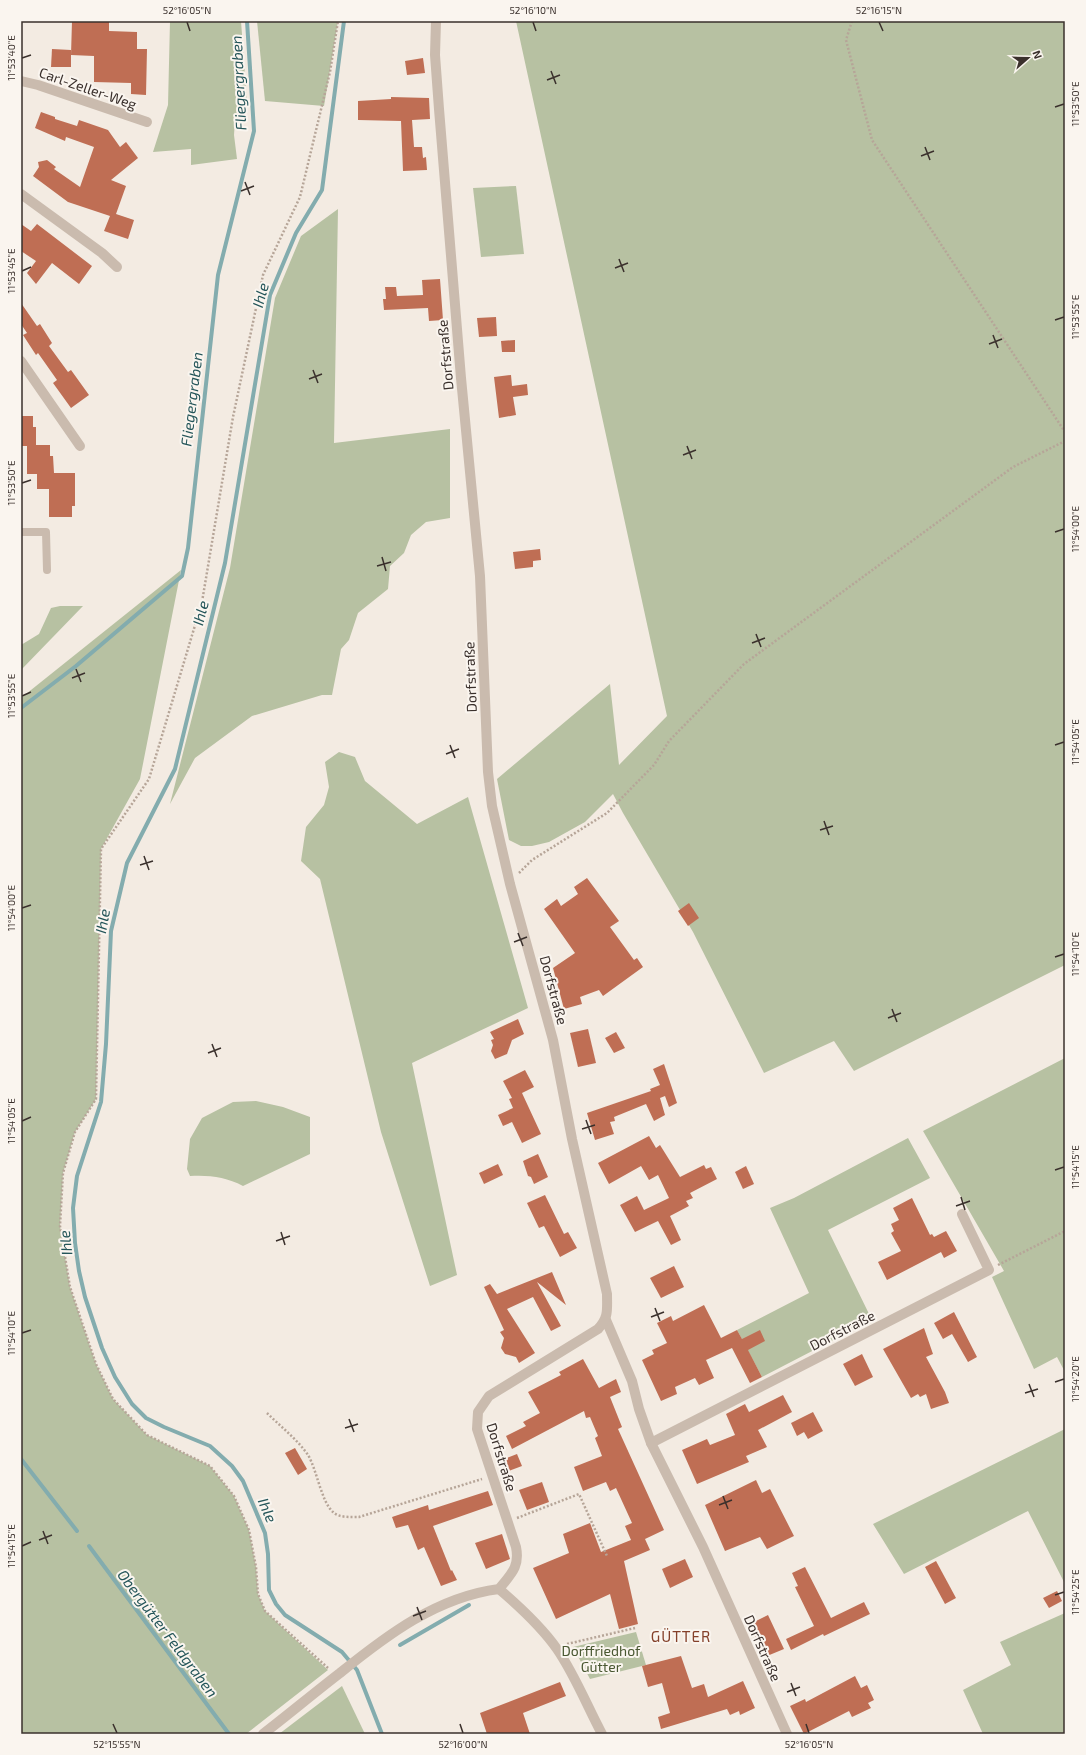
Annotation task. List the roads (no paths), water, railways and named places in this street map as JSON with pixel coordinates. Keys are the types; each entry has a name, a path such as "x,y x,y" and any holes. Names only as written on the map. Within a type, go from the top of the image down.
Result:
{"street":[{"name":"Dorfstraße","path":"436,21 435,55 439,109 461,378 480,576 488,772 496,828 553,1040 572,1139 607,1294 606,1320 632,1381 639,1409 651,1443 703,1547 787,1734"},
{"name":"Carl-Zeller-Weg","path":"21,81 38,85 147,122"},
{"path":"21,194 102,253 116,267"},
{"path":"21,361 80,446"},
{"name":"Dorfstraße","path":"651,1443 989,1270 962,1214"},
{"name":"Dorfstraße","path":"499,1589 516,1566 518,1558 507,1518 477,1429 478,1412 483,1403 490,1396 598,1329 606,1320"},
{"path":"263,1734 364,1653 422,1614 446,1603 479,1592 499,1589 540,1627 557,1649 568,1667 602,1734"}],"lane":[{"path":"21,532 46,532 47,570"}],"waterway":[{"name":"Fliegergraben","path":"21,708 76,666 182,576 188,548 218,275 254,131 247,21"},
{"name":"Ihle","path":"344,21 322,190 296,233 270,295 225,563 175,769 127,863 111,931 106,1044 101,1102 77,1176 73,1208 75,1243 85,1297 102,1348 115,1377 132,1404 146,1418 210,1446 232,1466 243,1481 265,1533 268,1554 269,1590 276,1604 285,1615 342,1652 357,1670 382,1734"},
{"name":"Obergütter Feldgraben","path":"21,1459 77,1531"},
{"name":"Obergütter Feldgraben","path":"89,1546 229,1734"},
{"path":"400,1645 469,1605"}],"district":[{"name":"GÜTTER","path":"681,1636"}],"park label":[{"name":"Dorffriedhof Gütter","path":"601,1658"}]}
